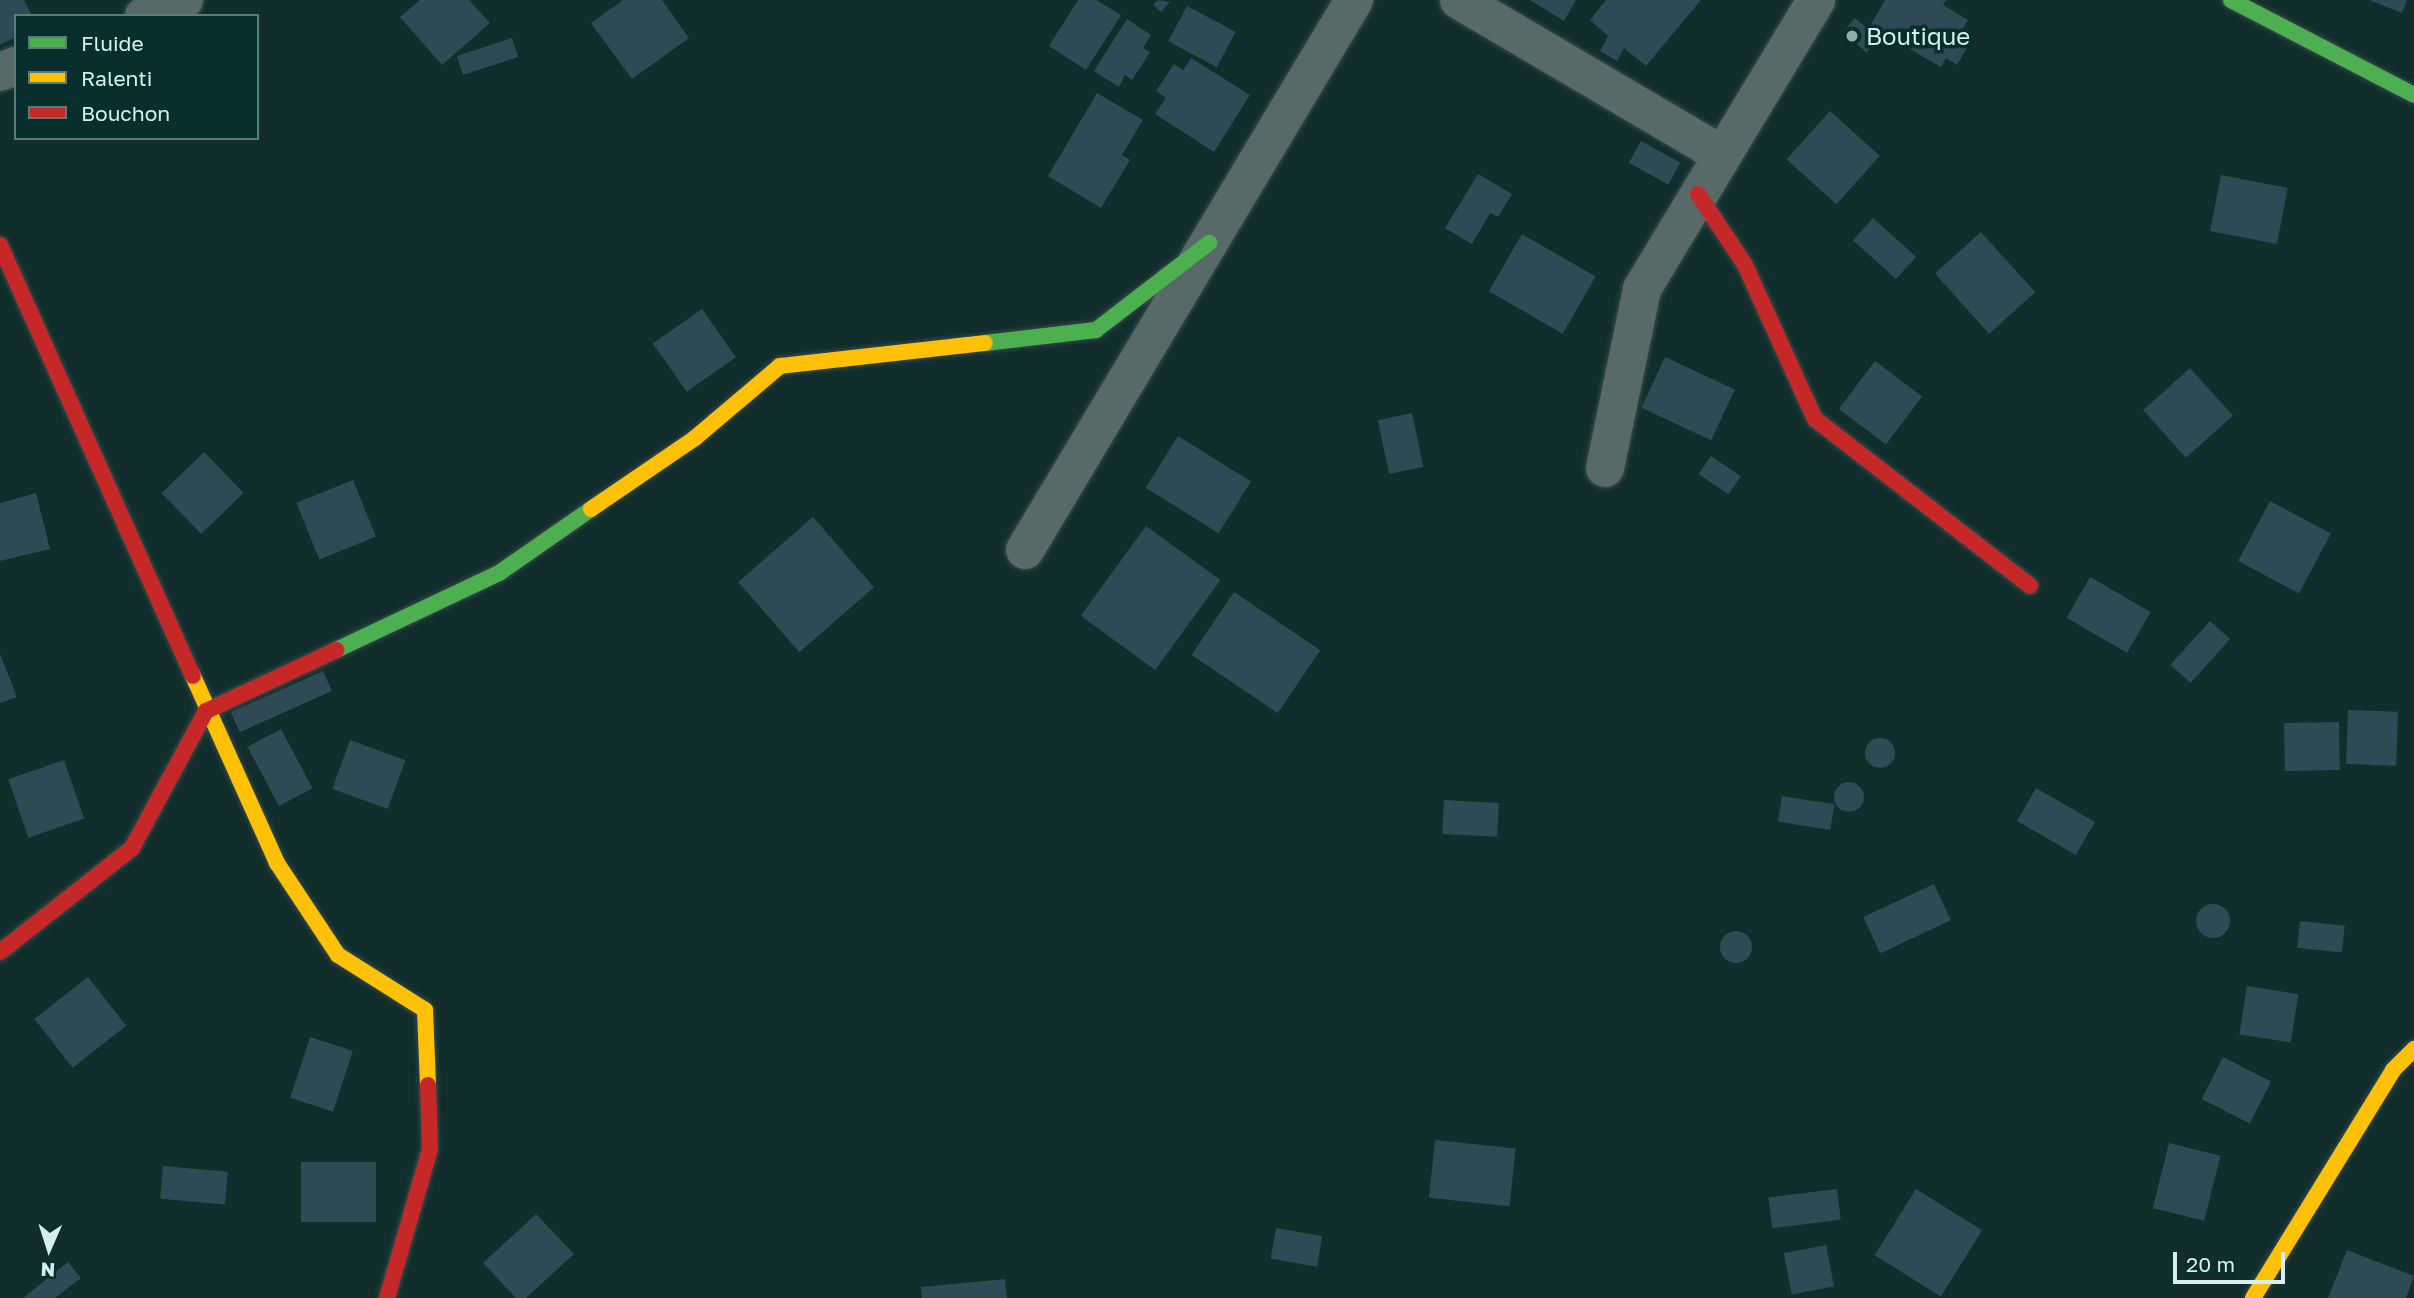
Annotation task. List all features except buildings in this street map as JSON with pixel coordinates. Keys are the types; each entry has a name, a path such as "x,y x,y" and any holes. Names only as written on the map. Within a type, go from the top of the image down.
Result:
{"street":[{"path":"149,14 184,0"},
{"path":"1025,550 1353,0"},
{"path":"1459,0 1721,155"},
{"path":"1605,468 1642,289 1816,0"},
{"path":"2231,0 2414,95"},
{"path":"1698,194 1745,265 1815,419 2030,586"},
{"path":"0,952 132,848 206,711 499,573 695,438 780,366 1096,330 1209,243"},
{"path":"0,245 206,711 277,863 338,955 425,1010 430,1149 387,1298"},
{"path":"2253,1298 2393,1070 2414,1049"}],"traffic: fast":[{"path":"2231,0 2414,95"},
{"path":"985,343 1096,330 1209,243"},
{"path":"336,650 499,573 591,509"}],"traffic: slow":[{"path":"591,509 695,438 780,366 985,343"},
{"path":"193,676 277,863 338,955 425,1010 428,1085"},
{"path":"2253,1298 2393,1070 2414,1049"}],"traffic: jam":[{"path":"1698,194 1745,265 1815,419 2030,586"},
{"path":"0,245 193,676"},
{"path":"0,952 132,848 206,711 336,650"},
{"path":"387,1298 430,1149 428,1085"}],"place":[{"name":"Boutique","path":"1852,36"}]}
